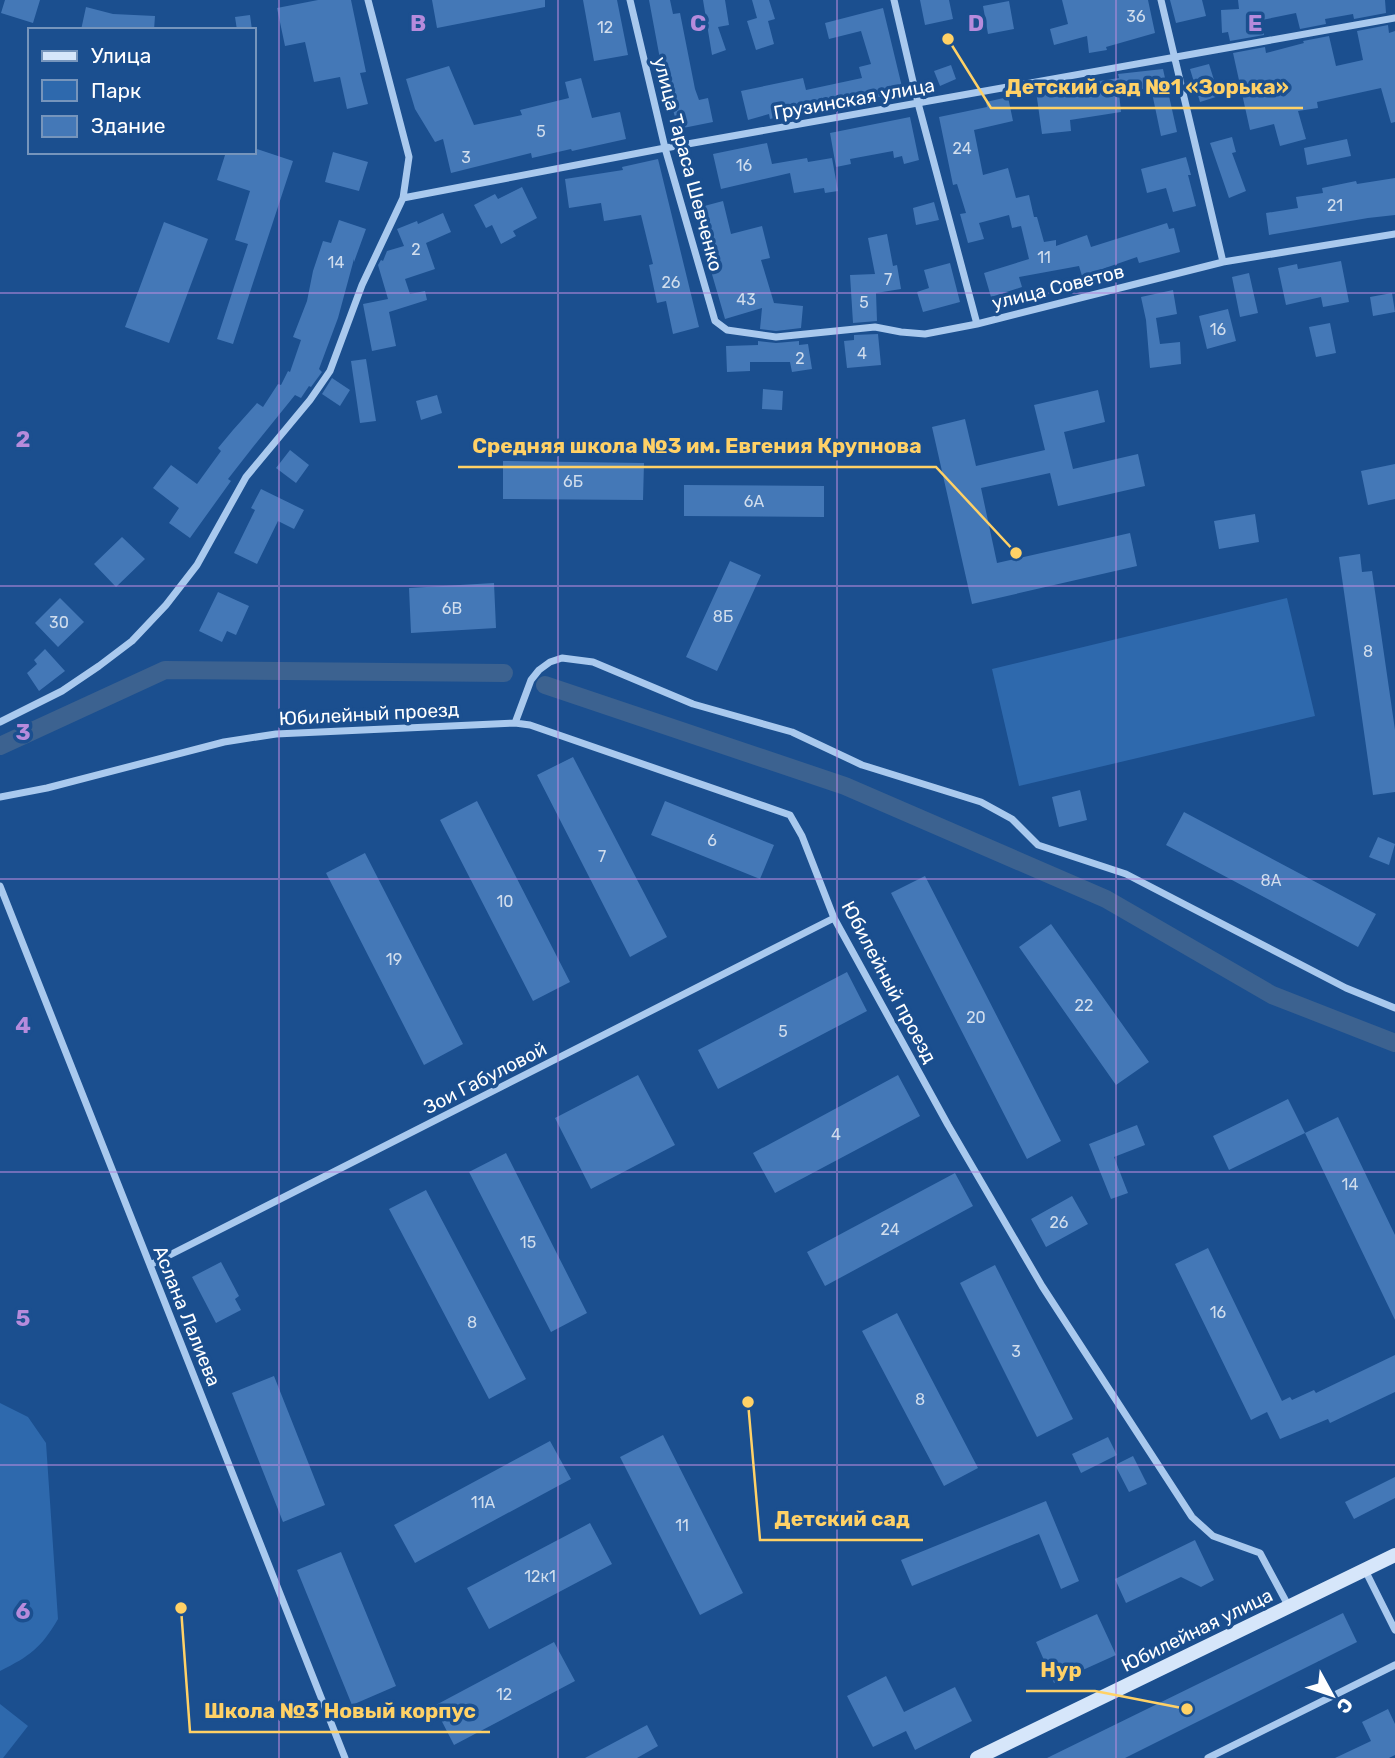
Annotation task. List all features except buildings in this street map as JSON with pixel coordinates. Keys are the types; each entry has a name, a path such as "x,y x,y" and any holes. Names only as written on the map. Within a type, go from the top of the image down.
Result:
{"main road":[{"name":"Юбилейная улица","path":"977,1758 1395,1555"}],"street":[{"path":"0,722 62,691 132,640 184,584 246,477 310,400 330,370 341,348 362,285 403,198 409,157 368,0"},
{"name":"улица Тараса Шевченко","path":"630,0 665,148 715,321 727,330"},
{"path":"894,0 918,103 977,324"},
{"path":"1161,0 1223,262"},
{"name":"Грузинская улица","path":"403,198 665,148 1395,18"},
{"name":"улица Советов","path":"727,330 776,337 875,327 925,334 977,324 1223,262 1395,234"},
{"path":"515,723 531,680 539,670 562,658 593,662 694,704 792,732 862,765 981,802 1012,819 1038,845 1126,874 1346,988 1395,1008"},
{"name":"Юбилейный проезд","path":"0,797 47,788 237,740 276,734 515,723 530,725 790,815 802,836 834,918 948,1125 1042,1286 1192,1517 1213,1536 1260,1553 1289,1606"},
{"name":"Аслана Лалиева","path":"0,886 345,1758"},
{"name":"Зои Габуловой","path":"149,1265 834,918"},
{"path":"1365,1570 1395,1630"},
{"path":"1208,1758 1395,1665"}],"green space":[{"path":"1287,598 1315,716 1019,786 992,669"},
{"path":"0,1403 28,1417 46,1443 58,1619 34,1650 0,1671"},
{"path":"0,1704 28,1726 3,1758 0,1758"}],"waterway":[{"path":"0,746 165,670 504,673"},
{"path":"545,685 845,786 1106,899 1272,995 1395,1043"}],"place":[{"name":"Детский сад №1 «Зорька»","path":"948,39"},
{"name":"Средняя школа №3 им. Евгения Крупнова","path":"1016,553"},
{"name":"Детский сад","path":"748,1402"},
{"name":"Школа №3 Новый корпус","path":"181,1608"},
{"name":"Нур","path":"1187,1709"}]}
